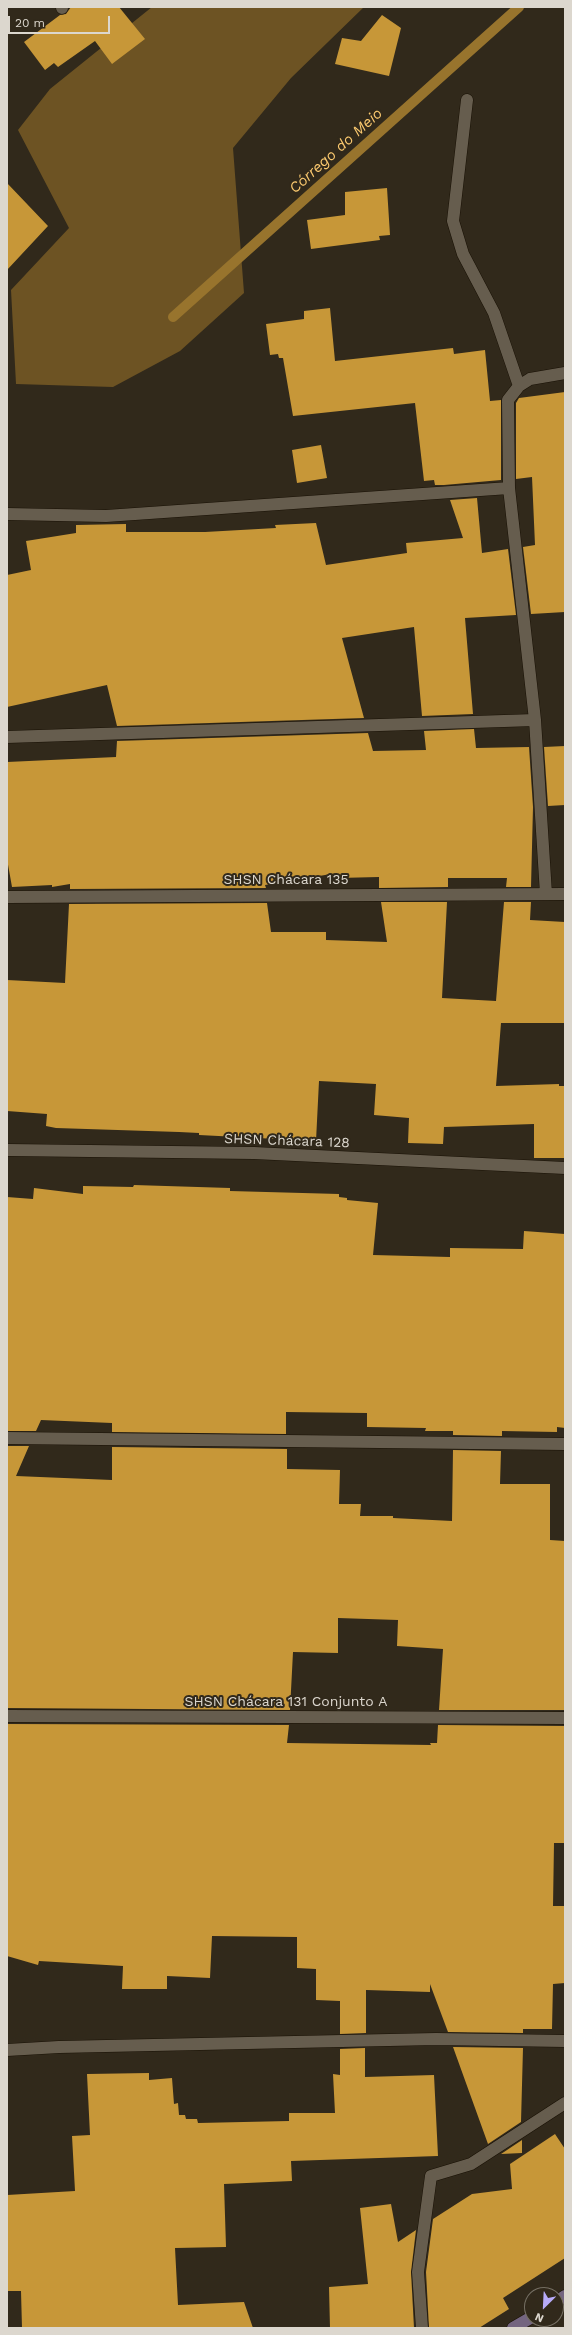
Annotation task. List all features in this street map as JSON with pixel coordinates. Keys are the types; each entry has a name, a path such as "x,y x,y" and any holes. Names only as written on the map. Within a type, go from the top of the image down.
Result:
{"street":[{"path":"467,100 453,221 463,254 494,313 519,386"},
{"path":"546,894 535,720 509,488 508,400 519,386 530,379 565,373"},
{"path":"7,514 106,516 509,488"},
{"path":"7,738 535,720"},
{"name":"SHSN Chácara 135","path":"7,897 565,894"},
{"name":"SHSN Chácara 128","path":"7,1150 254,1154 565,1168"},
{"path":"7,1438 565,1444"},
{"name":"SHSN Chácara 131 Conjunto A","path":"7,1716 565,1718"},
{"path":"7,2050 59,2047 436,2039 565,2041"},
{"path":"422,2328 418,2272 431,2176 471,2164 565,2103"},
{"path":"513,2328 524,2322"}],"shaded area":[{"path":"152,7 364,7 291,78 233,148 244,293 180,351 113,387 16,384 11,290 69,228 18,130 50,89"}],"building":[{"path":"71,7 119,7 145,39 112,64 95,41 58,67 54,63 45,70 24,42 60,15 66,14"},
{"path":"382,15 401,28 389,76 335,64 342,38 361,41"},
{"path":"7,183 48,226 7,270"},
{"path":"387,188 390,235 379,236 380,240 311,249 307,220 345,215 345,192"},
{"path":"330,308 335,361 453,348 454,354 485,350 490,401 501,400 501,480 444,485 435,485 434,480 424,481 415,403 293,416 283,358 279,358 278,354 270,355 266,324 304,319 304,311"},
{"path":"565,392 565,612 531,614 523,547 535,545 532,477 516,479 516,403 519,398"},
{"path":"321,445 327,478 297,483 292,450"},
{"path":"477,498 482,553 508,549 516,615 465,618 473,714 422,716 414,627 342,638 364,718 117,726 107,685 7,707 7,575 31,570 26,541 76,533 76,525 126,524 126,532 205,532 276,528 275,525 316,523 326,565 407,553 406,543 463,538 450,500"},
{"path":"474,729 476,748 529,747 533,807 531,887 506,887 507,878 448,878 448,887 379,888 379,877 338,878 337,873 265,885 266,888 70,889 70,884 52,887 52,885 12,887 7,859 7,762 116,757 117,741 368,733 373,751 426,750 424,731"},
{"path":"565,746 565,805 548,806 544,747"},
{"path":"381,902 447,902 442,998 496,1001 504,902 531,902 530,920 565,922 565,1023 501,1023 496,1086 559,1084 559,1086 565,1086 565,1158 534,1158 534,1124 444,1127 443,1144 408,1143 409,1118 374,1115 376,1084 319,1081 316,1141 199,1135 199,1133 179,1132 56,1128 46,1126 47,1114 7,1111 7,980 65,983 69,904 267,903 271,932 326,932 326,940 387,942"},
{"path":"134,1185 230,1188 230,1191 339,1194 339,1197 347,1198 347,1200 378,1203 373,1255 450,1257 450,1248 523,1249 524,1231 565,1234 565,1428 557,1427 557,1432 502,1431 502,1436 453,1435 453,1431 425,1431 426,1428 367,1427 367,1413 286,1412 286,1434 112,1432 112,1423 41,1420 36,1431 7,1431 7,1197 33,1199 34,1188 83,1194 83,1186 133,1187"},
{"path":"7,1446 29,1446 16,1476 112,1480 112,1447 287,1449 287,1469 340,1470 339,1504 361,1504 360,1516 393,1516 393,1518 452,1521 453,1450 501,1451 500,1484 550,1484 550,1540 565,1541 565,1710 439,1710 443,1649 397,1646 398,1620 338,1618 338,1653 293,1652 290,1710 7,1708"},
{"path":"7,1724 289,1725 287,1743 431,1745 430,1743 437,1743 438,1725 565,1726 565,1843 554,1843 553,1906 565,1906 565,1983 553,1984 552,2029 523,2029 523,2033 448,2032 430,1984 430,1992 366,1990 366,2033 340,2034 340,2001 316,2000 316,1969 297,1968 297,1937 212,1936 210,1978 167,1976 167,1989 122,1989 123,1966 39,1961 38,1965 7,1956"},
{"path":"453,2047 523,2048 521,2122 488,2144"},
{"path":"365,2048 365,2077 434,2075 438,2156 291,2161 292,2181 224,2184 226,2247 175,2248 178,2305 244,2302 253,2328 22,2328 21,2291 7,2291 7,2195 75,2191 72,2136 90,2135 87,2074 149,2073 149,2080 172,2078 174,2104 178,2103 179,2115 185,2115 186,2119 197,2119 198,2123 289,2121 289,2113 335,2113 333,2074 340,2075 340,2049"},
{"path":"555,2134 565,2149 565,2258 503,2298 509,2309 479,2328 429,2328 426,2272 433,2219 472,2194 512,2189 510,2164"},
{"path":"522,2140 522,2153 501,2154"},
{"path":"391,2204 398,2242 416,2230 411,2272 414,2328 330,2328 329,2287 368,2284 360,2208"}],"waterway":[{"name":"Córrego do Meio","path":"173,317 519,7"}]}
